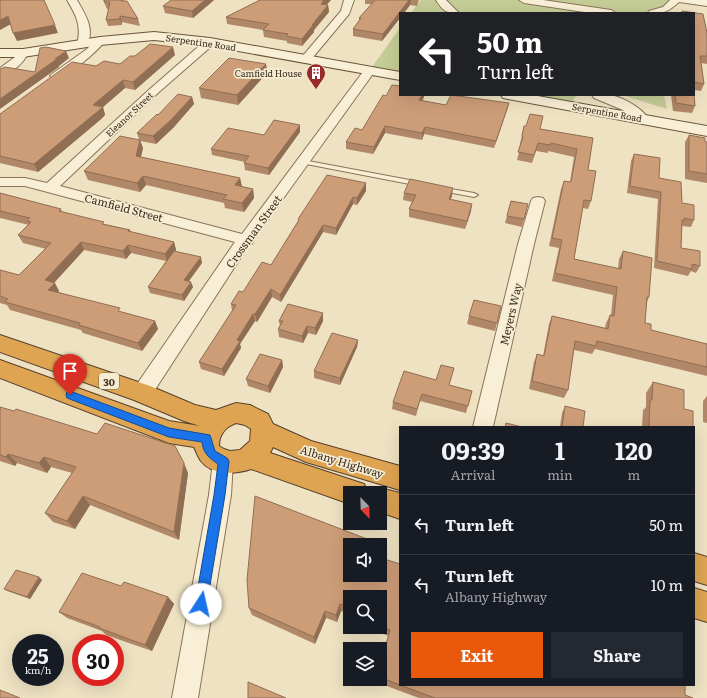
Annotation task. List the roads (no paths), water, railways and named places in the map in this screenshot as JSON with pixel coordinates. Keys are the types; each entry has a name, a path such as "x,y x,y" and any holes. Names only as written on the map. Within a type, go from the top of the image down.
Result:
{"highway":[{"name":"30","path":"0,343 142,393 192,414 212,429"},
{"name":"30","path":"0,369 169,432 212,429"},
{"path":"231,413 246,413 258,420 264,431 262,445 250,457 237,462 224,461 211,454 208,448 212,429 231,413"},
{"name":"Albany Highway","path":"264,431 306,451 399,478"},
{"path":"250,457 343,489"},
{"path":"387,502 399,506"},
{"path":"695,567 707,571"},
{"path":"695,603 707,607"}],"street":[{"path":"72,0 84,20 85,36 82,44"},
{"path":"305,60 346,12 349,0"},
{"path":"441,0 444,6 453,12"},
{"path":"524,0 604,12"},
{"path":"656,12 666,9 676,0"},
{"path":"681,0 707,4"},
{"name":"Serpentine Road","path":"0,54 100,41 154,36 210,42 399,76"},
{"path":"48,82 91,51 100,41"},
{"name":"Eleanor Street","path":"50,188 155,90 210,42"},
{"path":"0,73 20,59 23,52"},
{"name":"Crossman Street","path":"142,393 240,247 247,240 369,71"},
{"name":"Serpentine Road","path":"514,96 642,118 707,131"},
{"path":"601,96 622,104 635,111 642,118"},
{"name":"Camfield Street","path":"0,182 25,182 247,240"},
{"name":"Meyers Way","path":"483,426 524,251 538,202"},
{"path":"185,698 220,495 224,461"}],"lane":[{"path":"303,162 427,186"},
{"path":"435,187 474,195"}],"place":[{"name":"Camfield House","path":"316,90"}]}
